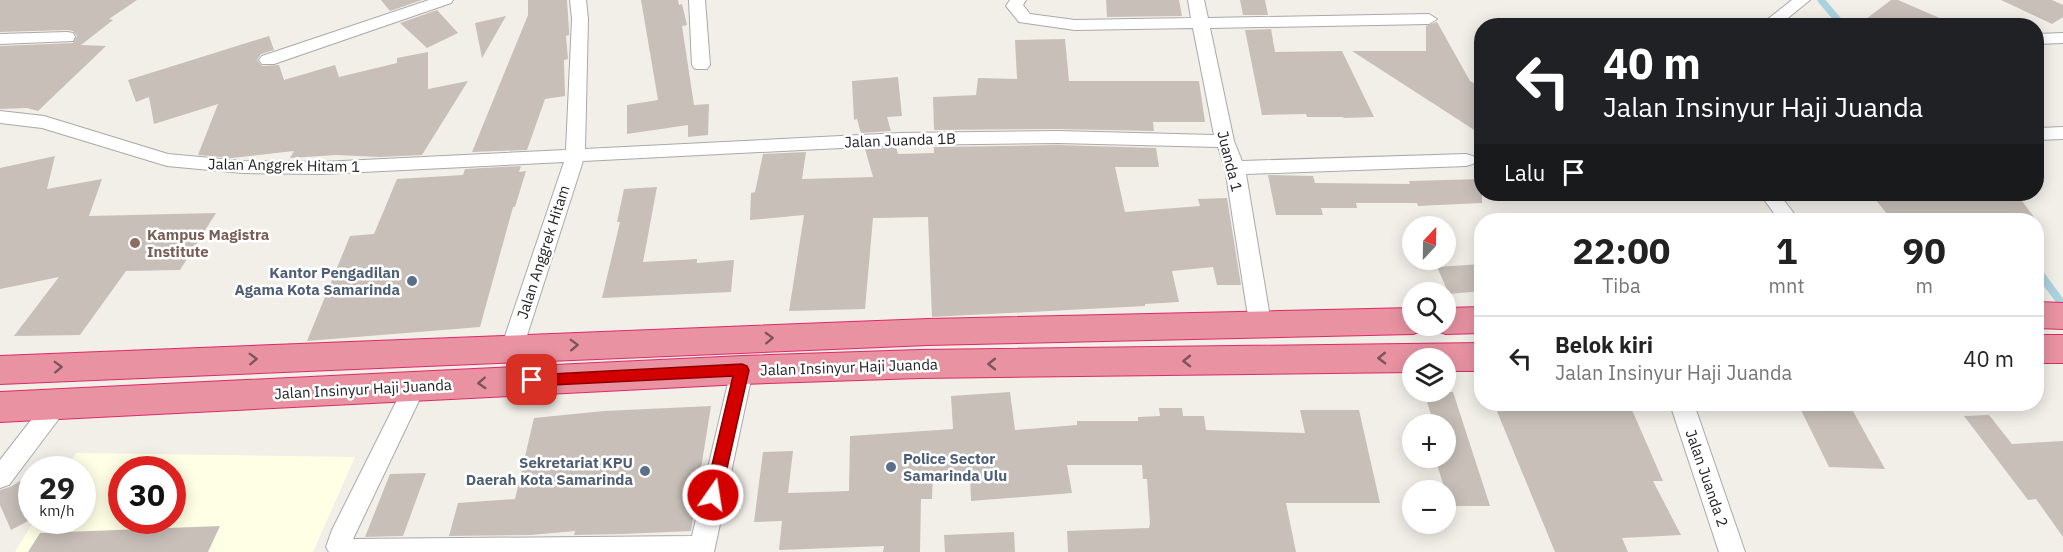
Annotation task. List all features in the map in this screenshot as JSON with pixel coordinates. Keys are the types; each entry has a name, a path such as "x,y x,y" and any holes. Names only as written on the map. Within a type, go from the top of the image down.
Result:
{"highway":[{"path":"2044,315 2063,316"},
{"path":"1456,321 1474,320"},
{"name":"Jalan Insinyur Haji Juanda","path":"0,407 742,370 928,348 1260,323 1402,321"},
{"name":"Jalan Insinyur Haji Juanda","path":"0,370 512,348 928,348 1474,357"},
{"path":"2044,349 2063,349"}],"street":[{"path":"268,60 446,0"},
{"name":"Jalan Anggrek Hitam","path":"512,348 575,157 580,19 578,0"},
{"path":"697,0 701,65"},
{"path":"1018,0 1014,6 1025,18 1075,25 1429,19"},
{"name":"Juanda 1","path":"1196,0 1225,141 1235,168 1260,323"},
{"path":"1777,18 1801,0"},
{"path":"0,39 67,38"},
{"path":"2044,39 2063,38"},
{"name":"Jalan Anggrek Hitam 1","path":"0,117 44,122 167,160 243,166 322,168 575,157"},
{"path":"2044,134 2063,134"},
{"name":"Jalan Juanda 1B","path":"575,157 976,137 1225,141"},
{"path":"1235,168 1466,160"},
{"path":"415,386 341,538 339,551 701,550 742,370"},
{"path":"0,478 56,405"},
{"name":"Jalan Juanda 2","path":"1684,411 1732,552"}],"shaded area":[{"path":"76,453 355,457 313,552 15,552 26,534 96,534 96,456 74,456"}],"building":[{"path":"0,0 137,0 109,19 113,20 81,45 106,46 38,111 27,108 0,109 0,46 73,43 77,36 73,31 67,30 0,32"},
{"path":"381,0 422,0 390,11"},
{"path":"528,0 567,0 569,35 566,36 568,59 564,60 565,96 545,99 527,150 472,152 528,15"},
{"path":"641,0 678,0 679,5 682,4 687,25 682,26 694,105 709,104 708,135 688,137 688,125 627,134 627,105 658,100"},
{"path":"1106,0 1179,0 1182,16 1107,17"},
{"path":"1240,0 1265,0 1268,15 1243,15"},
{"path":"1891,0 1898,0 1940,18 1867,18"},
{"path":"2001,0 2052,0 2063,5 2063,17 2052,24 2044,18 2039,18"},
{"path":"437,10 458,33 427,48 400,23"},
{"path":"506,16 482,58 475,23"},
{"path":"1437,22 1470,81 1474,83 1474,130 1352,51 1426,51 1426,26"},
{"path":"1271,29 1275,52 1342,51 1374,117 1262,115 1245,30"},
{"path":"269,36 274,50 261,54 257,60 262,66 279,65 284,80 335,65 339,77 397,63 397,58 428,52 428,89 468,81 422,155 380,157 336,155 290,158 294,151 232,158 198,155 218,104 154,124 149,97 136,102 128,80"},
{"path":"1065,39 1069,81 1199,81 1205,122 1153,122 1154,131 934,130 933,97 976,95 978,78 1017,79 1015,40"},
{"path":"898,77 902,116 887,117 891,131 861,133 857,119 854,120 852,81"},
{"path":"1058,145 1156,148 1159,167 1115,167 1125,212 1200,206 1198,199 1227,198 1241,285 1217,285 1213,267 1172,271 1179,302 1145,304 1145,306 932,317 928,217 873,218 865,309 789,311 804,215 750,220 751,193 755,192 763,154 806,152 802,179 873,177 865,149 896,147 898,154 934,153 934,147"},
{"path":"55,156 47,189 102,179 89,216 216,213 180,270 126,271 80,335 14,336 59,277 0,289 0,168"},
{"name":"Kantor Pengadilan Agama Kota Samarinda","path":"521,166 519,172 526,171 515,207 513,207 480,327 307,341 350,236 374,234 397,179 463,175 465,169"},
{"path":"1268,175 1313,176 1315,183 1410,184 1409,181 1474,179 1474,201 1482,201 1482,203 1418,206 1417,203 1356,203 1357,208 1321,208 1323,215 1276,215"},
{"path":"657,187 643,262 697,259 697,263 734,260 731,292 602,298 620,222 617,222 624,189"},
{"path":"1877,201 2022,201 2031,213 1886,213"},
{"path":"1474,265 1474,292 1456,293 1456,282 1444,282 1438,270 1456,270 1456,266"},
{"path":"1010,392 1015,430 1077,425 1077,421 1138,421 1138,417 1160,416 1159,408 1182,408 1183,416 1204,416 1206,430 1305,433 1300,410 1359,410 1380,503 1286,503 1296,552 1068,552 1067,531 1149,528 1150,524 1147,479 1143,479 1142,465 1067,465 1072,493 971,501 970,473 933,474 932,499 921,499 920,552 883,552 884,546 779,550 782,521 754,522 763,452 793,451 788,493 849,491 850,436 953,429 951,396"},
{"path":"1456,401 1490,506 1456,506 1456,480 1442,480 1438,468 1456,468 1456,414 1431,414 1427,402"},
{"path":"711,406 691,531 574,535 575,531 531,535 449,536 458,503 515,499 534,418 604,411"},
{"path":"1497,411 1632,411 1663,481 1653,481 1681,535 1622,538 1628,552 1555,552"},
{"path":"1801,411 1853,411 1885,469 1829,467"},
{"path":"1989,415 2012,444 2063,441 2063,537 2036,499 2028,500 1964,416"},
{"path":"426,473 403,536 365,537 390,474"},
{"path":"18,482 18,526 11,530 0,505 0,490"},
{"path":"220,526 208,552 28,552 39,534 96,534 96,531 108,530 108,534 186,534 186,527"},
{"path":"1014,532 1015,552 945,552 944,535"}],"waterway":[{"path":"1821,0 1836,18"},
{"path":"2044,279 2063,305"}],"place":[{"name":"Kampus Magistra Institute","path":"135,243"},
{"name":"Kantor Pengadilan Agama Kota Samarinda","path":"412,281"},
{"name":"Police Sector Samarinda Ulu","path":"891,467"},
{"name":"Sekretariat KPU Daerah Kota Samarinda","path":"645,471"}],"route":[{"path":"532,380 742,370 713,495"}]}
